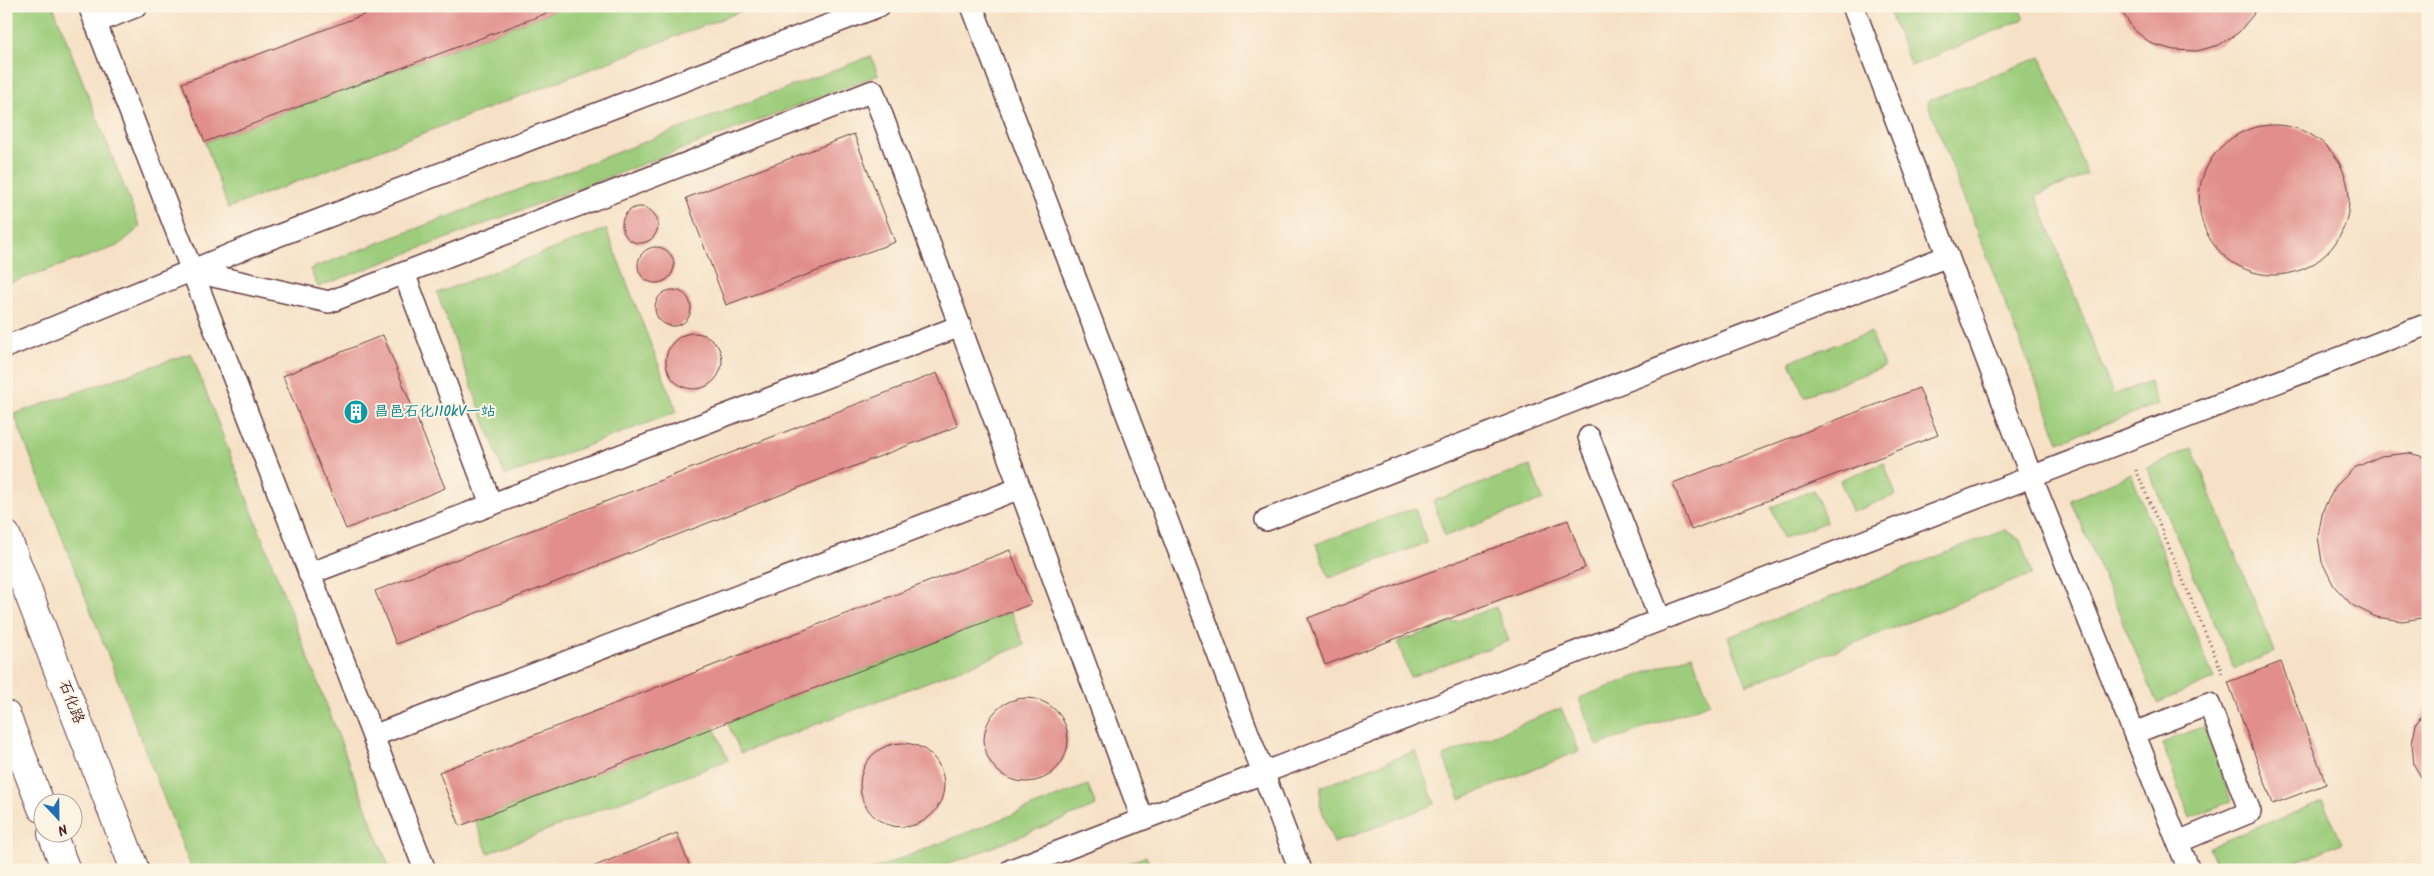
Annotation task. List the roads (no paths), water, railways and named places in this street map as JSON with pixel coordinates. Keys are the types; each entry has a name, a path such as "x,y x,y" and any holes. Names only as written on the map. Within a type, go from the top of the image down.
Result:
{"main road":[{"name":"石化路","path":"6,535 135,870"},
{"path":"6,715 37,794"},
{"path":"56,844 66,870"}],"lane":[{"path":"137,6 92,14 425,870"},
{"path":"6,348 191,271 852,11 879,6"},
{"path":"972,6 1300,870"},
{"path":"1853,6 2031,476 2189,870"},
{"path":"191,271 329,302 873,92 1142,818"},
{"path":"1266,520 1948,256"},
{"path":"404,273 491,504"},
{"path":"1010,870 2428,324"},
{"path":"309,574 960,326"},
{"path":"1589,437 1660,619"},
{"path":"373,736 1020,488"},
{"path":"2134,733 2209,704 2250,812 2178,842"}],"place":[{"name":"昌邑石化110kV一站","path":"356,412"}]}
